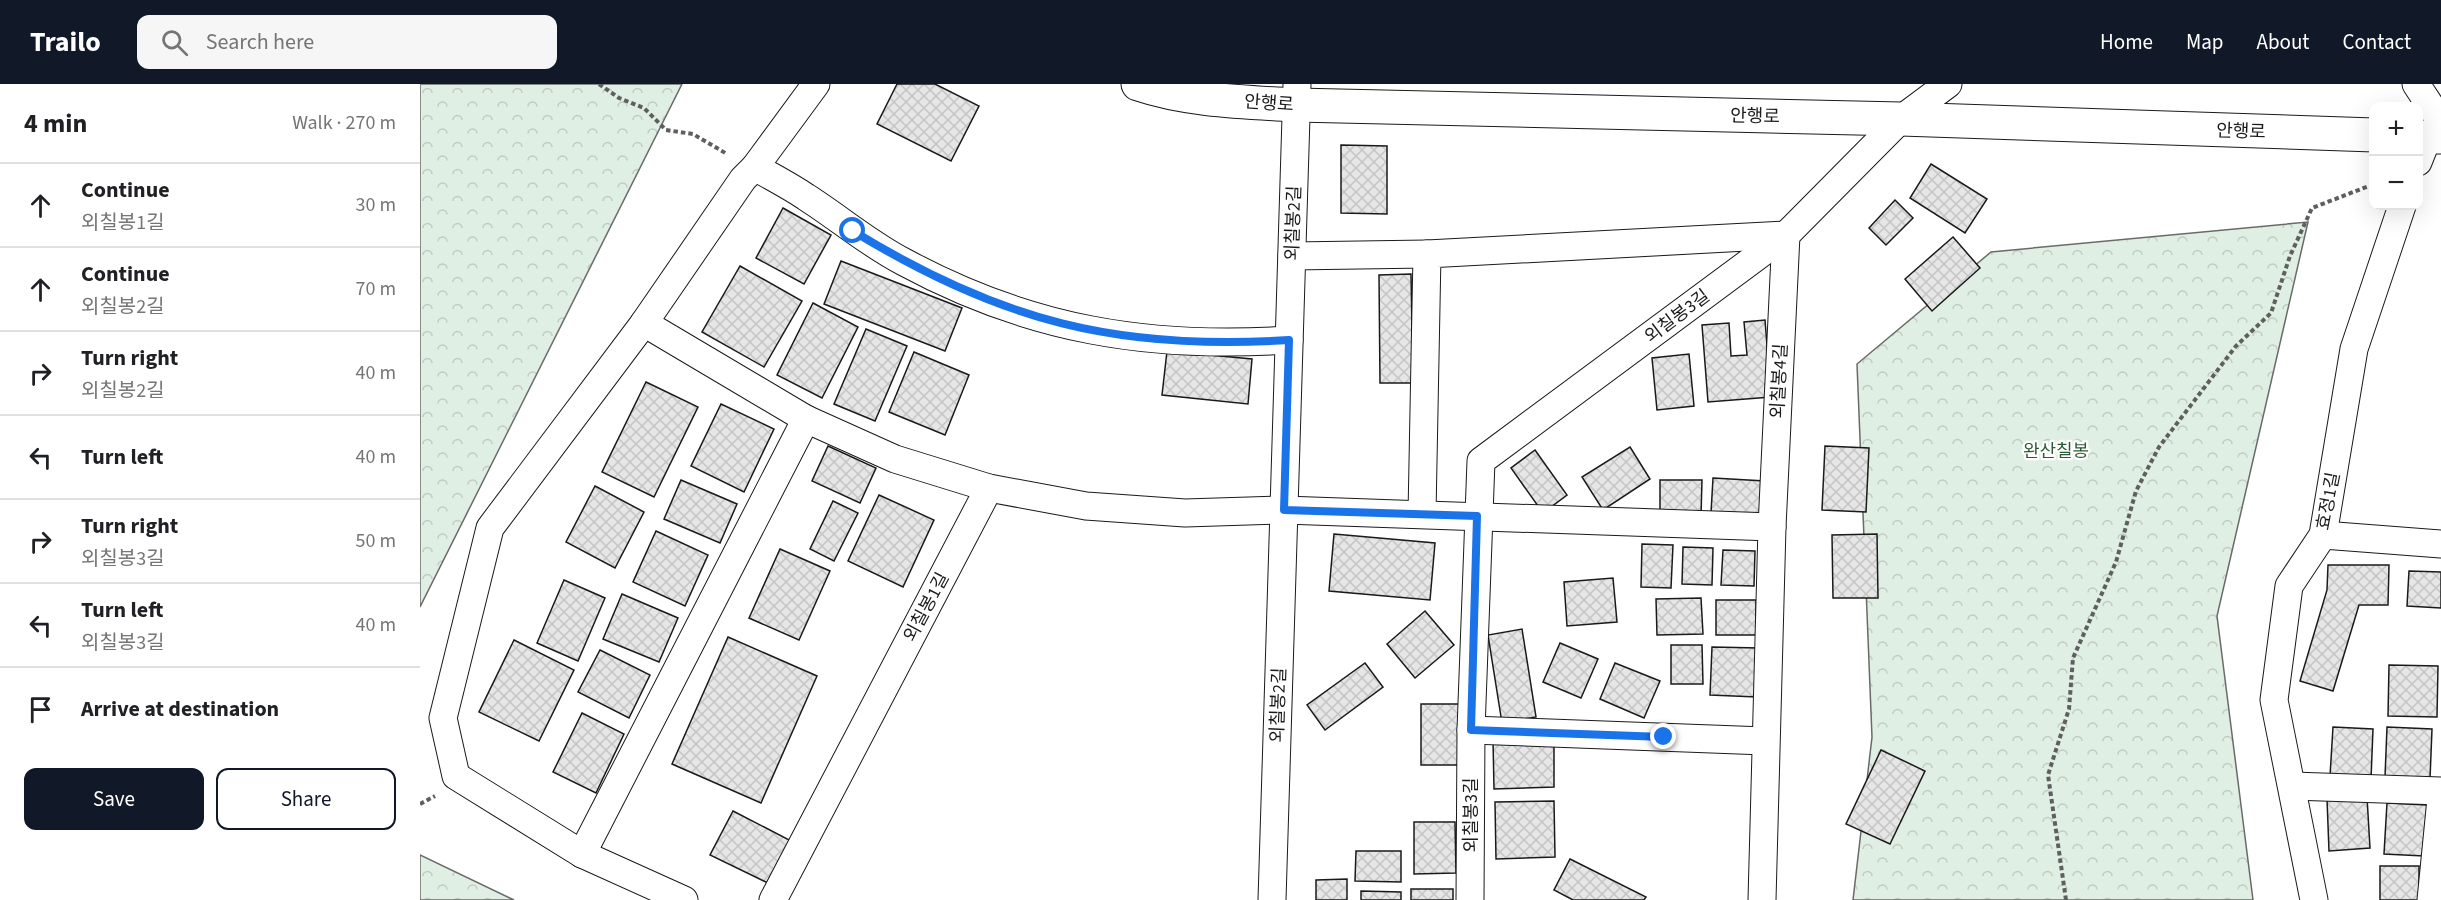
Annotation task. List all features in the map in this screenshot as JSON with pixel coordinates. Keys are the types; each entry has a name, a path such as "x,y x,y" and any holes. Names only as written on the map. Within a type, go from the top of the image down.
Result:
{"street":[{"path":"684,900 582,854 456,776 443,718 490,528 644,323 749,173 816,84"},
{"name":"안행로","path":"1138,84 1153,89 1226,100 1297,95 2369,135"},
{"name":"외칠봉3길","path":"1470,900 1471,730 1477,516 1481,461 1786,235 1901,119 1948,84"},
{"path":"2416,84 2429,139"},
{"name":"외칠봉2길","path":"1272,900 1297,95"},
{"path":"749,173 807,197 853,231 902,261 971,294 1061,325 1117,336 1186,343 1231,344 1289,340"},
{"name":"효정1길","path":"2314,900 2274,700 2289,586 2323,535 2354,349 2401,210"},
{"path":"1292,256 1427,254 1786,235"},
{"name":"외칠봉4길","path":"1762,900 1772,527 1786,235"},
{"path":"1422,514 1427,254"},
{"path":"644,323 806,419 896,459 989,488 1086,506 1185,513 1284,510 1772,527"},
{"path":"582,854 806,419"},
{"name":"외칠봉1길","path":"773,900 989,488"},
{"path":"2323,535 2441,544"},
{"path":"1471,730 1765,741"},
{"path":"2292,786 2441,791"},
{"path":"2431,900 2441,799"}],"path":[{"path":"599,84 619,98 644,108 666,130 693,134 727,154 738,166 749,173"},
{"path":"2066,900 2048,775 2069,709 2073,658 2116,562 2136,491 2159,447 2236,346 2271,313 2290,256 2312,208 2337,196 2369,185"}],"green space":[{"path":"420,84 682,84 420,607"},
{"name":"완산칠봉","path":"2308,222 2217,616 2253,900 1853,900 1872,737 1857,364 1991,252"},
{"path":"420,855 514,900 420,900"}],"building":[{"path":"897,84 935,84 979,106 951,161 877,124"},
{"path":"1341,145 1387,146 1387,214 1341,213"},
{"path":"1931,164 1987,199 1965,233 1910,198"},
{"path":"1895,200 1913,218 1886,245 1869,228"},
{"path":"783,208 831,235 804,284 756,258"},
{"path":"1953,237 1980,268 1932,311 1905,279"},
{"path":"841,261 962,308 945,351 824,304"},
{"path":"740,266 802,301 764,367 702,332"},
{"path":"1411,274 1413,383 1380,383 1379,275"},
{"path":"813,303 858,327 822,398 777,375"},
{"path":"1765,320 1771,397 1708,402 1702,325 1729,323 1731,356 1747,355 1744,322"},
{"path":"866,329 907,346 875,421 834,404"},
{"path":"1167,351 1252,359 1248,404 1162,395"},
{"path":"914,352 969,375 945,435 889,412"},
{"path":"1689,354 1694,406 1657,410 1652,358"},
{"path":"646,382 698,407 654,497 602,472"},
{"path":"721,404 774,429 744,492 691,466"},
{"path":"828,446 876,468 860,503 812,481"},
{"path":"1825,446 1869,448 1866,512 1822,510"},
{"path":"1630,447 1650,479 1603,510 1582,477"},
{"path":"1535,450 1567,495 1543,513 1511,468"},
{"path":"1713,478 1765,481 1762,516 1711,513"},
{"path":"681,480 737,504 720,543 664,519"},
{"path":"1660,480 1702,480 1701,516 1660,515"},
{"path":"595,486 644,512 615,568 566,542"},
{"path":"879,495 934,520 903,587 848,561"},
{"path":"833,501 858,513 834,561 810,549"},
{"path":"656,531 708,555 685,606 633,582"},
{"path":"1334,534 1435,543 1430,600 1329,591"},
{"path":"1877,534 1878,598 1833,598 1832,535"},
{"path":"1642,544 1673,545 1671,588 1641,587"},
{"path":"1683,547 1713,548 1712,585 1682,584"},
{"path":"780,549 830,571 799,640 749,618"},
{"path":"1723,550 1755,551 1754,586 1721,585"},
{"path":"2328,565 2389,565 2388,605 2359,605 2333,691 2300,681 2327,590"},
{"path":"2409,571 2441,572 2441,608 2407,606"},
{"path":"1613,578 1617,622 1567,626 1564,582"},
{"path":"564,580 605,598 578,661 537,643"},
{"path":"622,594 678,618 659,662 603,639"},
{"path":"1701,598 1703,634 1657,635 1656,599"},
{"path":"1716,600 1756,600 1756,635 1716,635"},
{"path":"1425,611 1454,645 1415,678 1387,644"},
{"path":"1522,629 1536,717 1502,723 1488,635"},
{"path":"728,637 817,676 761,803 672,764"},
{"path":"514,640 574,670 539,741 479,712"},
{"path":"1560,643 1598,659 1581,698 1543,682"},
{"path":"1671,645 1702,645 1703,684 1671,684"},
{"path":"1712,647 1759,648 1757,697 1710,695"},
{"path":"600,650 650,675 629,718 578,692"},
{"path":"1365,663 1383,687 1325,730 1307,705"},
{"path":"1615,663 1660,681 1644,718 1600,699"},
{"path":"2389,665 2438,666 2437,717 2388,716"},
{"path":"1421,704 1461,704 1461,765 1421,765"},
{"path":"582,713 624,734 596,793 553,772"},
{"path":"2333,727 2373,729 2371,779 2330,776"},
{"path":"2387,727 2432,729 2430,779 2385,777"},
{"path":"1554,739 1554,787 1494,789 1493,740"},
{"path":"1881,750 1925,771 1890,844 1846,824"},
{"path":"2367,797 2370,848 2329,851 2327,799"},
{"path":"1554,801 1555,857 1496,859 1495,802"},
{"path":"2387,803 2427,805 2424,856 2384,854"},
{"path":"733,811 795,843 774,886 710,855"},
{"path":"1414,822 1455,822 1456,873 1414,874"},
{"path":"1356,851 1401,851 1401,882 1355,881"},
{"path":"1570,859 1646,897 1644,900 1573,900 1554,890"},
{"path":"2380,866 2419,866 2419,900 2380,900"},
{"path":"1347,879 1347,900 1316,900 1316,880"},
{"path":"1411,889 1453,889 1453,900 1411,900"},
{"path":"1361,891 1401,892 1401,900 1361,900"}],"route":[{"path":"853,231 902,261 953,287 1006,308 1061,325 1117,336 1174,342 1231,344 1289,340 1284,510 1477,516 1471,730 1664,737"}]}
